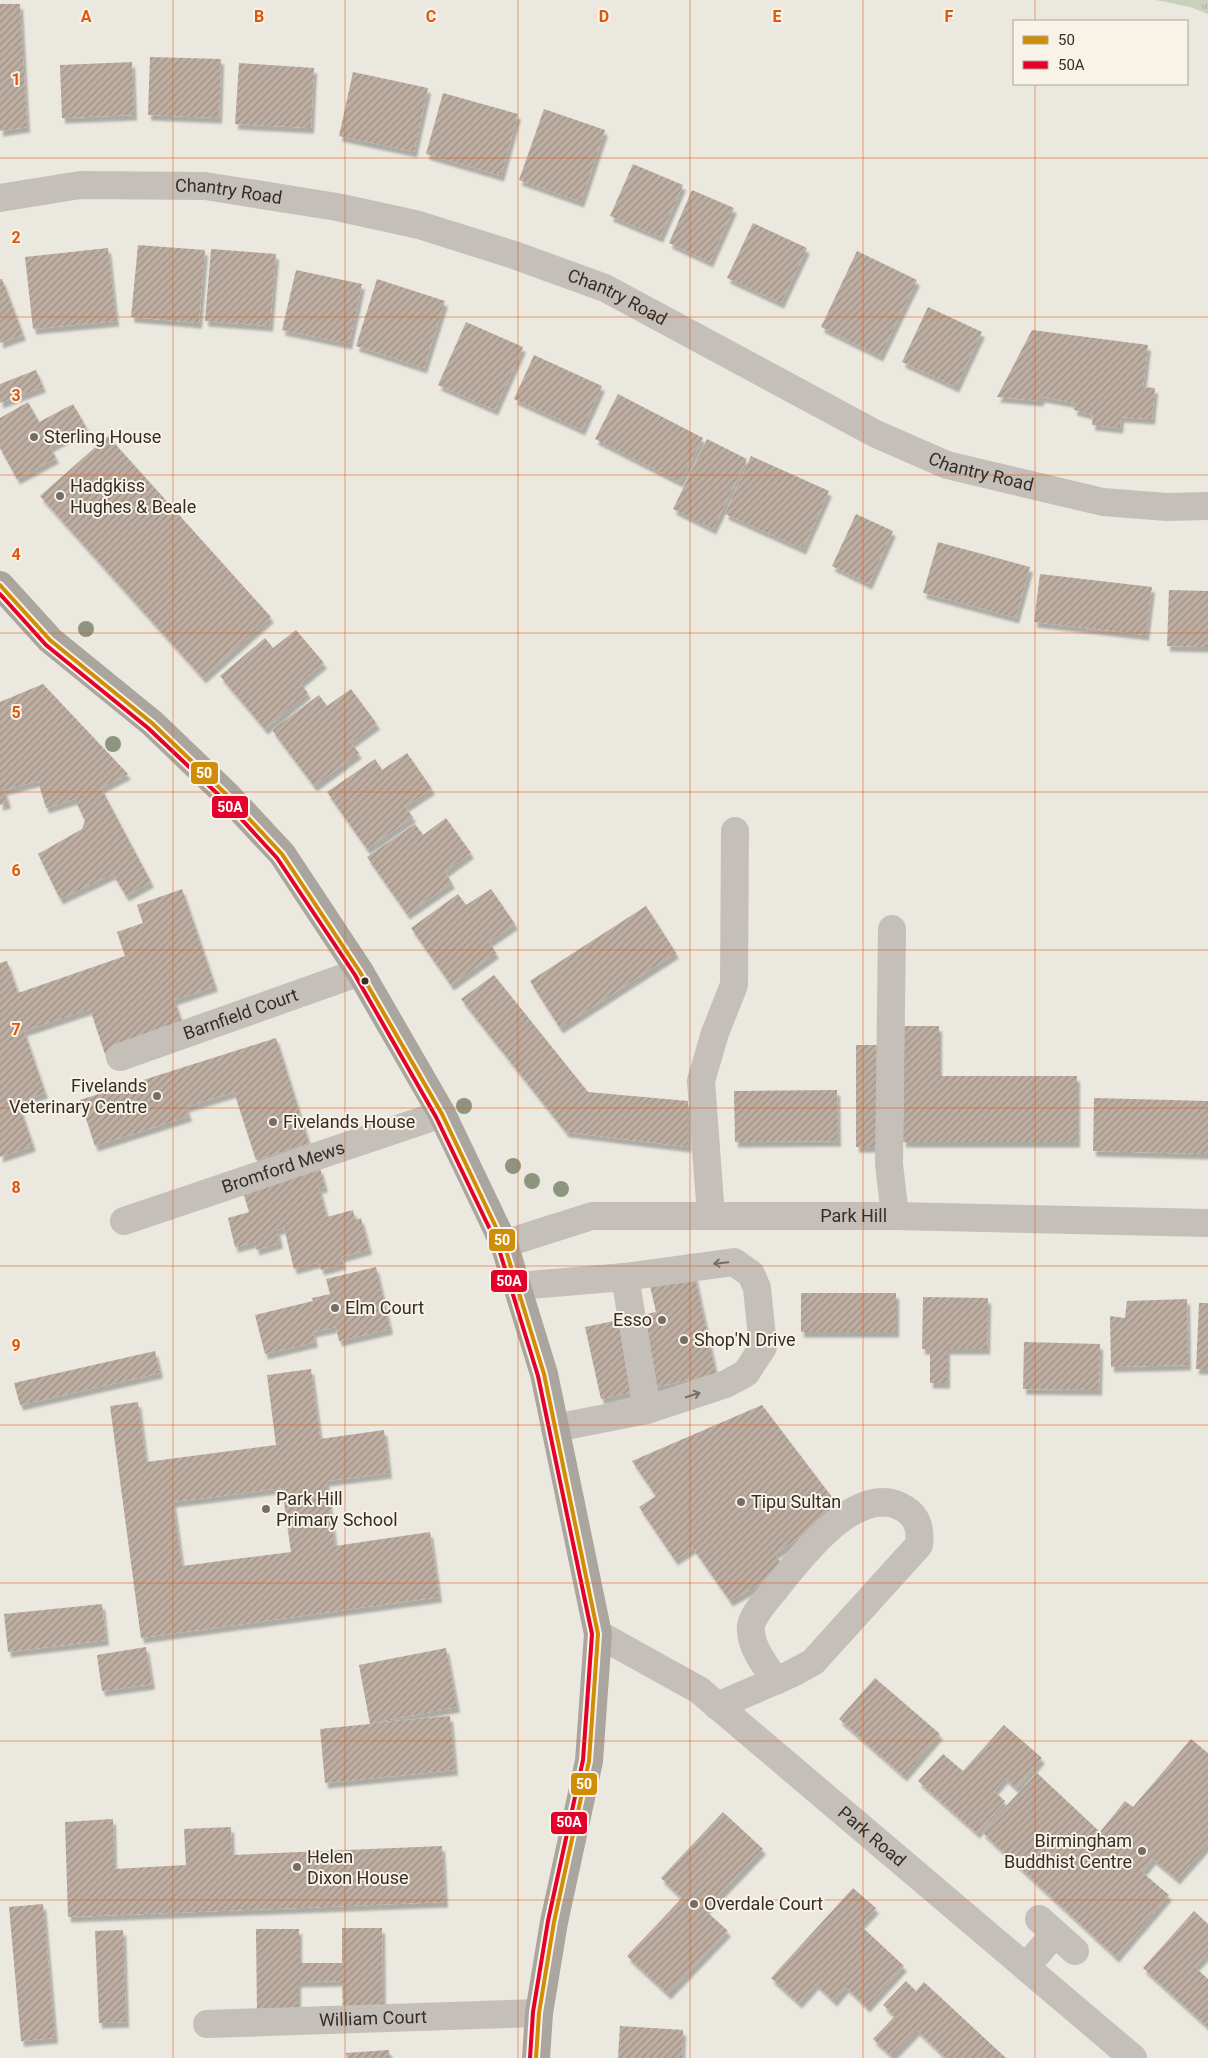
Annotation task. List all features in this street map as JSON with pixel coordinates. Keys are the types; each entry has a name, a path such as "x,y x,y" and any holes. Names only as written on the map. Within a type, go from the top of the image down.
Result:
{"highway":[{"path":"0,585 50,640 152,723 227,795 282,854 360,972 442,1114 504,1244 544,1374 598,1634 590,1761 554,1922 539,2013 536,2058"}],"street":[{"name":"Chantry Road","path":"0,198 80,186 205,186 337,207 419,225 514,255 604,288 876,434 948,465 1103,502 1167,506 1208,506"},
{"path":"711,1216 701,1081 715,1033 734,985 735,831"},
{"path":"892,929 889,1164 895,1216"},
{"name":"Barnfield Court","path":"120,1057 360,972"},
{"name":"Bromford Mews","path":"124,1220 442,1114"},
{"name":"Park Hill","path":"504,1244 592,1216 895,1216 1208,1223"},
{"path":"517,1286 625,1276 734,1262 752,1274 757,1288 763,1347 746,1373 726,1384 647,1410 555,1428"},
{"path":"625,1276 647,1410"},
{"path":"717,1706 776,1681 813,1662 913,1554 919,1545 919,1528 909,1511 898,1504 886,1502 867,1505 833,1526 814,1542 796,1563 757,1613 751,1625 752,1637 761,1659 776,1681"},
{"name":"Park Road","path":"598,1634 699,1690 1133,2058"},
{"path":"1026,1967 1047,1926 1075,1950"},
{"name":"William Court","path":"207,2024 539,2013"}],"green space":[{"path":"1156,0 1208,0 1208,14 1190,7"}],"building":[{"path":"0,4 20,4 27,127 0,131"},
{"path":"150,57 221,59 219,118 148,115"},
{"path":"132,62 134,115 62,118 60,65"},
{"path":"239,63 314,68 311,128 235,124"},
{"path":"353,72 428,88 414,152 339,136"},
{"path":"443,93 518,114 501,176 426,154"},
{"path":"544,109 605,130 581,202 519,180"},
{"path":"633,164 683,185 660,237 610,216"},
{"path":"692,190 734,208 710,262 669,243"},
{"path":"753,223 807,248 781,303 727,278"},
{"path":"138,245 205,250 199,323 131,317"},
{"path":"108,248 116,321 33,329 25,257"},
{"path":"211,249 276,254 270,326 205,321"},
{"path":"857,251 917,280 880,356 821,327"},
{"path":"296,270 362,284 349,344 282,330"},
{"path":"0,279 2,279 23,335 0,343"},
{"path":"377,279 445,301 424,368 356,346"},
{"path":"928,307 982,332 956,387 902,362"},
{"path":"466,322 523,347 495,410 438,385"},
{"path":"1032,330 1148,345 1143,387 1155,388 1152,419 1121,417 1120,428 1092,425 1093,415 1074,410 1075,403 1042,397 1040,401 997,397"},
{"path":"534,355 602,386 582,430 514,399"},
{"path":"36,370 43,387 0,403 0,384"},
{"path":"618,394 703,438 680,482 595,439"},
{"name":"Sterling House","path":"28,402 39,422 73,404 86,427 50,447 56,458 17,479 0,448 0,418"},
{"path":"108,436 271,617 203,678 40,496"},
{"path":"707,439 747,459 713,529 673,509"},
{"path":"751,456 829,491 803,549 725,514"},
{"path":"856,514 893,531 869,584 832,566"},
{"path":"938,542 1030,567 1016,618 923,593"},
{"path":"1040,574 1152,587 1146,635 1034,622"},
{"path":"1169,590 1208,591 1208,647 1167,646"},
{"path":"296,630 324,663 300,683 308,693 265,729 220,676 265,638 273,648"},
{"path":"43,684 128,774 101,788 151,882 126,896 113,874 60,899 38,854 82,829 85,821 75,799 46,808 38,781 4,790 8,803 0,805 0,702"},
{"path":"351,689 377,724 351,743 359,753 314,786 272,730 319,695 327,706"},
{"path":"407,753 432,789 405,807 413,817 367,849 327,792 375,759 382,770"},
{"path":"446,818 471,853 445,872 452,883 407,914 367,857 415,824 423,835"},
{"path":"182,889 215,986 174,1000 184,1028 105,1054 90,1009 24,1031 45,1093 18,1102 33,1146 0,1157 0,963 7,961 18,993 125,956 117,932 143,923 137,905"},
{"path":"491,889 515,924 489,942 496,953 451,985 411,928 458,894 466,905"},
{"path":"646,906 676,953 560,1028 530,981"},
{"path":"494,975 588,1092 688,1101 688,1147 566,1132 461,999"},
{"path":"904,1026 939,1026 939,1076 1077,1076 1077,1142 903,1142"},
{"name":"Fivelands Veterinary Centre","path":"276,1038 309,1143 256,1160 234,1092 186,1107 189,1116 95,1146 80,1100"},
{"path":"856,1045 879,1045 880,1147 856,1147"},
{"path":"837,1090 838,1141 735,1142 734,1091"},
{"path":"1094,1098 1208,1101 1208,1154 1093,1151"},
{"path":"320,1168 325,1187 319,1188 327,1217 353,1210 355,1220 361,1218 369,1249 341,1257 343,1264 321,1270 319,1262 294,1269 284,1228 277,1230 280,1243 256,1250 255,1242 235,1247 228,1218 249,1212 242,1189"},
{"name":"Esso","path":"690,1254 716,1374 601,1399 585,1327 656,1312 645,1264"},
{"name":"Elm Court","path":"376,1267 390,1329 339,1341 336,1327 313,1332 315,1342 265,1354 255,1315 313,1301 312,1298 330,1294 326,1279"},
{"path":"801,1293 896,1293 896,1332 801,1332"},
{"path":"923,1297 988,1298 987,1349 947,1349 947,1383 930,1383 930,1349 922,1349"},
{"path":"1187,1299 1188,1365 1111,1367 1110,1316 1125,1318 1127,1301"},
{"path":"1199,1303 1208,1303 1208,1369 1196,1369"},
{"path":"1024,1342 1100,1344 1099,1390 1023,1389"},
{"path":"155,1351 160,1373 20,1405 14,1383"},
{"path":"311,1369 320,1439 384,1430 389,1473 326,1481 335,1546 430,1532 439,1597 141,1638 110,1406 138,1402 146,1462 276,1445 267,1375","holes":["282,1488 291,1552 182,1566 173,1502"]},
{"name":"Tipu Sultan","path":"762,1405 841,1509 775,1554 785,1570 730,1601 693,1548 675,1560 639,1507 656,1496 632,1461"},
{"path":"102,1604 106,1640 8,1652 4,1614"},
{"path":"146,1647 152,1684 102,1691 97,1655"},
{"path":"446,1648 457,1707 372,1723 450,1716 455,1770 325,1783 320,1729 370,1724 359,1665"},
{"path":"875,1678 940,1734 904,1776 839,1719"},
{"path":"1004,1725 1042,1758 1016,1788 1005,1778 994,1791 1005,1801 977,1833 918,1781 943,1754 963,1771"},
{"name":"Birmingham Buddhist Centre","path":"1191,1739 1208,1753 1208,1844 1177,1879 1153,1859 1142,1872 1169,1895 1116,1957 982,1832 1037,1773 1100,1832 1125,1801 1133,1807"},
{"name":"Overdale Court","path":"723,1812 763,1849 705,1910 728,1931 668,1994 627,1956 682,1898 661,1878"},
{"name":"Helen Dixon House","path":"113,1819 114,1869 186,1865 184,1829 231,1827 232,1855 442,1846 445,1902 68,1917 65,1822"},
{"name":"Overdale Court","path":"853,1888 876,1908 860,1925 904,1966 867,2007 846,1987 834,2001 816,1984 799,2003 771,1978"},
{"path":"43,1904 55,2038 21,2041 9,1907"},
{"path":"1194,1911 1208,1924 1208,1953 1195,1967 1208,1979 1208,2027 1143,1968"},
{"path":"342,1928 382,1928 383,2014 343,2014 342,1981 298,1982 298,2015 257,2015 256,1929 299,1929 299,1963 342,1963"},
{"path":"123,1930 126,2022 99,2023 95,1931"},
{"path":"906,1981 916,1991 924,1982 1006,2058 946,2058 917,2030 892,2056 873,2039 895,2016 883,2005"},
{"path":"620,2026 683,2030 682,2058 618,2058"},
{"path":"389,2050 390,2058 347,2058 346,2053"}],"transit line":[{"name":"50","path":"0,585 50,640 152,723 227,795 282,854 360,972 442,1114 504,1244 544,1374 598,1634 589,1761 554,1922 539,2013 536,2058"},
{"name":"50A","path":"0,594 46,645 148,728 223,799 277,858 355,975 436,1117 498,1246 538,1376 592,1634 583,1760 548,1921 533,2012 530,2058"}],"place":[{"name":"Sterling House","path":"34,437"},
{"name":"Hadgkiss Hughes & Beale","path":"60,496"},
{"name":"Fivelands Veterinary Centre","path":"157,1096"},
{"name":"Fivelands House","path":"273,1122"},
{"name":"Elm Court","path":"335,1308"},
{"name":"Esso","path":"662,1320"},
{"name":"Shop'N Drive","path":"684,1340"},
{"name":"Tipu Sultan","path":"741,1502"},
{"name":"Park Hill Primary School","path":"266,1509"},
{"name":"Birmingham Buddhist Centre","path":"1142,1851"},
{"name":"Helen Dixon House","path":"297,1867"},
{"name":"Overdale Court","path":"694,1904"}]}
